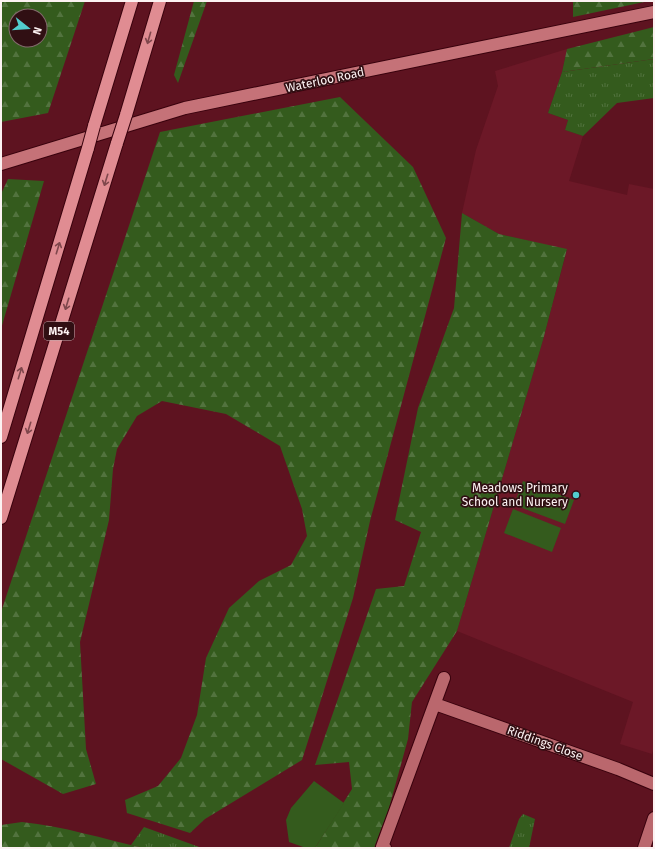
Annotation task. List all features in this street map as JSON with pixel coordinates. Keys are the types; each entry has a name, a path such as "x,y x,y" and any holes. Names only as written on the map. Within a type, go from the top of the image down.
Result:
{"highway":[{"name":"M54","path":"99,112 123,1"},
{"name":"M54","path":"1,437 132,1"},
{"name":"M54","path":"1,518 160,1"}],"street":[{"name":"Waterloo Road","path":"1,164 185,108 654,12"},
{"path":"384,848 382,847 444,678"},
{"name":"Riddings Close","path":"435,704 618,769 654,784"},
{"path":"644,848 654,818"}],"shaded area":[{"name":"Meadows Primary School and Nursery","path":"567,49 562,72 548,113 568,120 565,130 583,136 569,181 627,195 629,184 654,189 654,747 652,754 620,744 633,702 457,631 543,340 567,250 499,234 462,213 476,150 498,86 495,71"}],"green space":[{"path":"1,1 85,1 48,113 1,122"},
{"path":"194,1 207,1 178,83 174,75"},
{"path":"573,1 649,1 573,17"},
{"path":"654,27 654,59 562,72 567,49"},
{"path":"654,59 654,98 617,103 583,136 565,130 568,120 548,113 562,72"},
{"path":"340,97 413,167 446,238 370,521 353,598 302,760 205,819 190,833 127,813 125,800 158,786 181,758 197,715 206,658 229,608 259,581 291,565 307,536 302,509 280,446 226,414 162,401 137,416 117,449 113,469 109,520 80,642 86,749 96,784 63,794 1,759 1,612 160,132"},
{"path":"8,179 44,181 1,329 1,194"},
{"path":"462,213 499,234 567,249 543,340 457,631 412,702 408,739 389,808 374,848 315,848 352,789 349,762 315,765 376,589 404,586 421,532 395,520 418,408 454,308"},
{"path":"523,481 574,500 565,524 514,505"},
{"path":"513,509 561,528 552,552 504,533"},
{"path":"314,781 344,803 315,848 306,848 289,842 286,820 291,808"},
{"path":"523,814 535,819 529,848 509,848 519,819"},
{"path":"22,822 68,830 144,848 1,848 1,825"},
{"path":"144,827 202,848 144,848 131,845"}],"place":[{"name":"Meadows Primary School and Nursery","path":"576,495"}]}
